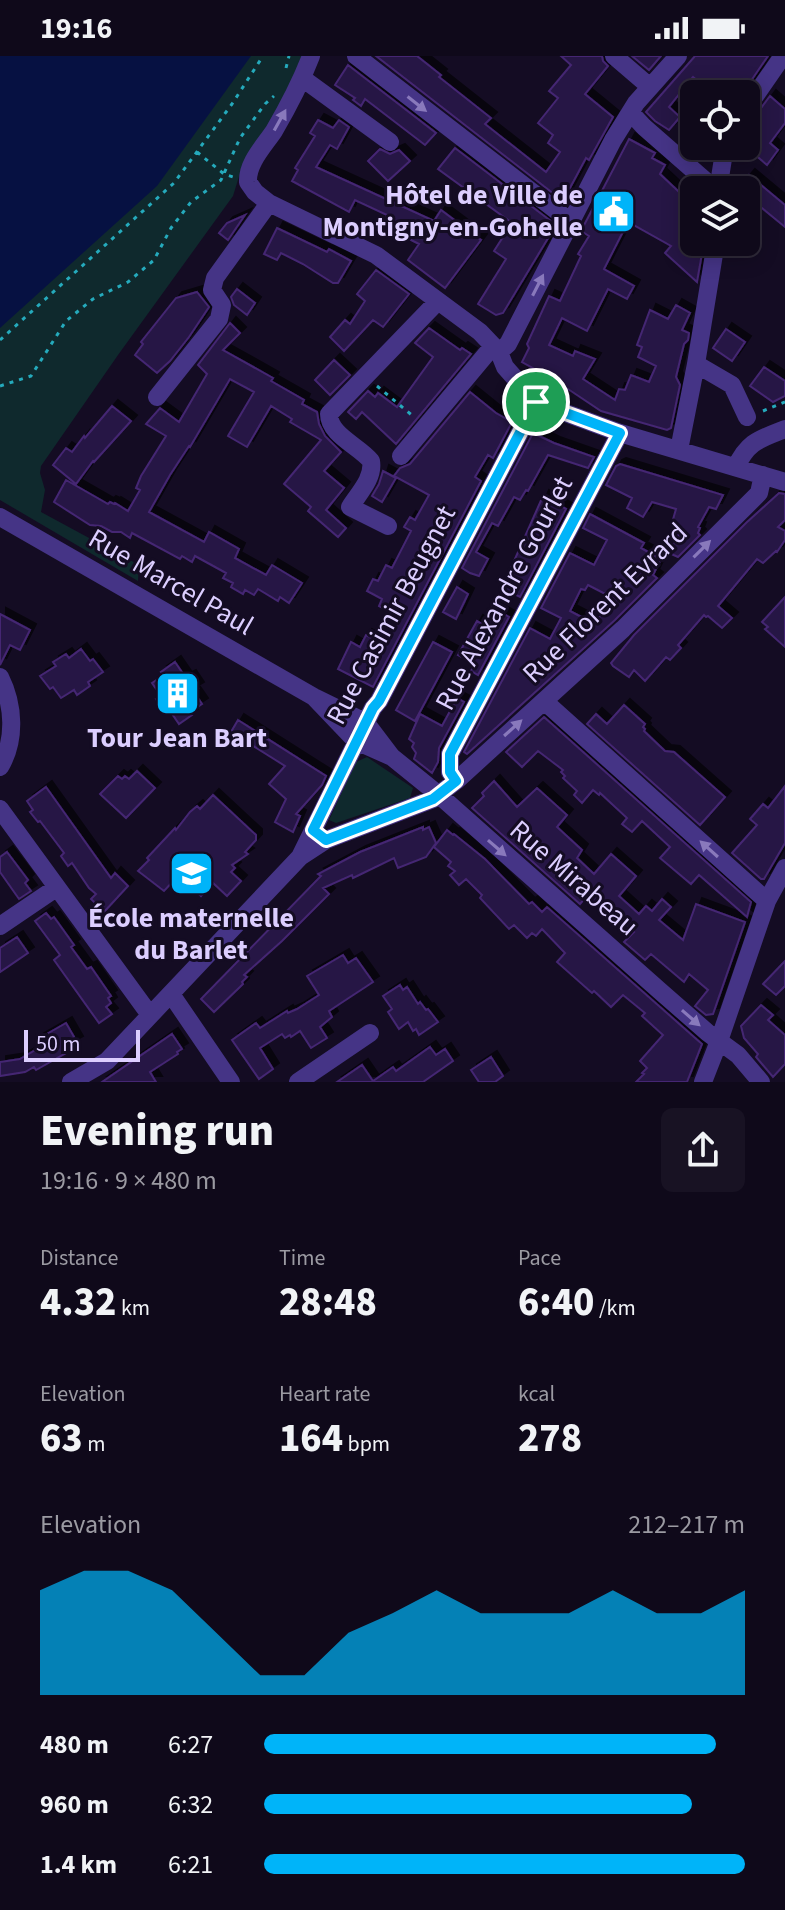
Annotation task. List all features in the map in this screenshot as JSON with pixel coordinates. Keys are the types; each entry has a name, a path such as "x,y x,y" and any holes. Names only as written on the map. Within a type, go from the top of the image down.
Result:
{"street":[{"path":"311,56 293,78 273,132 249,169 248,182 255,192 269,203 376,255 480,332 536,402 620,433 785,482"},
{"path":"356,56 571,222"},
{"path":"614,56 649,86"},
{"path":"401,456 496,349 508,344 613,140 649,86 678,56"},
{"path":"760,89 780,60"},
{"path":"293,78 390,142"},
{"path":"631,113 701,176"},
{"path":"157,397 219,319 222,305 212,290 215,278 269,203"},
{"path":"679,450 714,256"},
{"path":"388,526 350,507 373,469 371,461 334,430 329,414 438,301"},
{"path":"696,364 732,385 747,417"},
{"name":"Rue Casimir Beugnet","path":"71,1082 107,1061 320,835 356,741 536,402"},
{"path":"736,467 743,452 754,441 785,429"},
{"name":"Rue Alexandre Gourlet","path":"456,781 450,772 450,754 620,433"},
{"name":"Rue Florent Evrard","path":"320,835 439,795 623,629 759,493 763,475"},
{"name":"Rue Marcel Paul","path":"0,517 314,697 366,723"},
{"path":"0,677 7,692 11,721 8,753 0,767"},
{"name":"Rue Marcel Paul","path":"314,697 356,741"},
{"path":"544,701 767,901"},
{"name":"Rue Mirabeau","path":"366,723 392,757 738,1055 761,1082"},
{"name":"Rue Mirabeau","path":"356,741 392,757"},
{"path":"0,809 150,1015"},
{"path":"703,1082 767,901 785,868"},
{"path":"0,926 56,888"},
{"path":"171,994 231,1082"},
{"path":"298,1082 370,1033"}],"path":[{"path":"0,340 174,183 263,56"},
{"path":"289,56 293,78"},
{"path":"0,386 31,376 66,321 93,299 128,282 154,260 171,228 191,202 221,180 240,138 265,104 282,88"},
{"path":"197,152 224,174 248,182"},
{"path":"364,376 425,426"},
{"path":"747,417 785,402"}],"green space":[{"path":"0,56 304,56 289,90 241,170 233,196 41,466 45,490 41,512 139,565 138,581 0,500"},
{"path":"367,757 413,788 410,798 336,823 329,820 356,762"}],"shaded area":[{"path":"0,56 251,56 157,186 0,328"}],"building":[{"path":"376,56 417,56 491,118 485,124 546,172 560,152 548,143 553,135 538,123 558,98 549,91 571,65 561,56 602,56 608,66 585,94 613,117 563,201"},
{"path":"632,56 661,56 649,70"},
{"path":"695,56 768,56 752,80 696,80 693,77 680,80 680,93 669,107 680,117 669,130 646,112"},
{"path":"348,65 436,133 425,145 365,99 361,106 353,100 355,98 335,85"},
{"path":"770,96 785,109 785,123 770,143 778,150 767,165 760,159 760,109"},
{"path":"318,120 333,128 339,120 349,127 337,149 330,145 316,167 434,221 441,210 481,240 445,288 408,260 419,244 397,233 399,227 385,220 387,215 355,200 349,212 292,181 298,170 295,168 315,136 310,133"},
{"path":"629,139 655,153 652,158 665,165 660,174 680,193 680,256 702,256 697,282 665,253 671,246 628,222 604,269 634,286 627,299 608,289 587,331 562,318 549,345 573,356 575,351 595,359 583,379 615,400 619,389 625,390 631,375 649,382 656,366 638,357 642,347 637,345 650,310 668,319 676,305 690,313 682,330 689,333 688,340 684,344 676,377 680,385 671,428 667,430 601,411 568,389 563,396 536,375 538,371 522,362 549,296 560,301 581,256 578,254 589,236 581,231"},
{"path":"455,148 556,225 503,313 496,315 478,304 506,259 494,251 512,223 438,169"},
{"path":"380,149 390,154 399,150 410,161 388,181 368,161"},
{"path":"760,184 785,205 785,227 760,206"},
{"path":"245,215 228,240 219,233 227,223"},
{"path":"277,228 351,261 338,283 281,253 277,260 264,254"},
{"path":"376,270 409,294 383,327 373,320 344,351 330,337 345,320 350,324 365,301 357,294"},
{"path":"237,289 255,303 247,315 234,305 231,297"},
{"path":"197,292 209,307 189,337 157,373 135,355 143,344 141,342 176,298"},
{"path":"230,323 240,333 223,350 273,378 271,381 304,400 302,404 317,412 325,436 341,452 324,471 344,488 326,510 346,528 338,537 308,511 311,507 284,484 321,440 290,422 292,419 271,406 247,447 228,436 254,392 230,379 149,512 204,542 209,532 239,549 235,558 266,575 272,565 302,583 289,603 280,597 278,601 258,589 254,595 245,590 243,594 223,578 226,573 195,556 192,562 182,556 180,559 132,533 130,538 121,532 90,525 54,502 66,480 108,504 115,503 128,511 140,490 136,488 141,476 166,436 146,424 160,408 179,422 207,374 198,365"},
{"path":"429,328 471,354 396,444 362,412 356,419 348,412 368,391 375,397 378,393 397,407 433,357 415,343"},
{"path":"726,329 745,342 732,361 713,348"},
{"path":"334,360 350,375 330,395 315,380"},
{"path":"764,367 785,381 785,396 773,402 750,386"},
{"path":"470,392 512,422 493,458 488,455 475,477 481,481 373,687 338,669 351,642 360,647 366,635 383,644 397,616 379,606 382,599 367,591 373,579 378,581 386,565 392,568 411,531 404,527 410,517 415,520 429,495 394,476 400,468 410,464"},
{"path":"112,406 131,421 76,484 53,465 66,448 72,452"},
{"path":"533,433 594,457 588,468 548,455 528,491 520,500 514,497 498,526 492,523 476,552 488,559 479,576 470,573 462,568"},
{"path":"620,464 723,495 716,509 709,507 698,527 700,535 678,557 669,553 682,528 672,523 676,509 652,502 643,517 627,508 632,498 606,485"},
{"path":"383,471 396,478 382,502 372,496"},
{"path":"779,493 785,494 785,520 778,527 785,531 785,540 777,552 763,563 757,559 718,606 732,618 722,628 704,615 678,645 681,648 670,660 666,657 645,681 634,670 629,677 613,666 611,663 634,635"},
{"path":"543,496 566,509 520,597 502,588"},
{"path":"590,514 644,543 641,548 661,559 653,575 657,578 467,754 464,752 530,628 550,639 561,618 541,608 570,553 594,565 607,540 583,528","holes":["588,585 617,600 593,623 570,611 581,589 585,590"]},
{"path":"457,587 468,594 456,619 443,612"},
{"path":"785,597 785,647 765,629 768,627 762,622"},
{"path":"492,607 509,617 478,675 471,671 475,664 458,655 477,621 482,624"},
{"path":"0,614 30,630 20,650 10,645 0,665"},
{"path":"433,642 452,652 415,721 396,710"},
{"path":"81,649 103,672 88,682 90,686 77,695 74,690 61,698 40,676 56,666 53,662 66,654 69,658"},
{"name":"Tour Jean Bart","path":"175,662 198,688 193,691 202,704 179,724 168,708 164,711 156,699 161,696 152,683"},
{"path":"457,698 464,702 439,748 438,762 432,773 414,759 414,743 409,739 420,714 442,726"},
{"path":"624,705 645,724 644,731 665,751 674,752 725,797 700,825 587,724 596,714 607,724"},
{"path":"544,717 751,902 747,917 699,875 691,884 660,858 670,847 642,821 632,832 622,824 627,818 593,790 582,803 574,795 577,791 563,778 563,770 538,751 522,767 506,752"},
{"path":"238,720 326,776 322,785 296,814 300,816 293,832 275,822 286,799 269,784 285,766 231,732"},
{"path":"137,771 155,788 126,818 100,794 118,776 129,779"},
{"path":"494,781 517,807 537,788 567,815 557,827 582,850 577,858 594,874 611,854 636,876 619,896 639,914 646,906 652,911 662,899 671,907 659,920 683,940 696,904 745,922 713,1014 706,1015 695,1006 708,990 689,974 684,982 651,954 645,960 624,942 634,932 608,909 604,913 586,897 580,904 472,808"},
{"path":"785,786 785,843 764,879 761,879 732,853 757,825 750,819 763,804 768,808"},
{"path":"46,787 111,878 115,873 128,886 104,912 91,899 96,894 72,863 68,866 61,856 64,853 30,812 33,810 27,801"},
{"path":"213,795 256,835 256,840 245,852 248,854 232,865 235,868 231,872 241,881 227,896 213,883 201,896 179,875 164,891 138,871 190,812 197,806 200,809"},
{"path":"423,827 423,830 429,827 436,843 426,857 398,868 394,858 353,878 352,875 323,888 329,894 244,975 247,977 243,984 214,1012 201,999 321,876 318,874 360,852"},
{"path":"447,830 485,859 529,904 532,902 542,912 547,907 702,1044 687,1082 636,1082 647,1068 640,1061 663,1035 642,1016 645,1013 623,995 611,1007 594,991 592,993 557,962 565,953 542,929 536,936 532,933 527,938 514,925 509,929 466,879 459,885 450,875 455,871 448,866 451,862 434,847"},
{"path":"7,852 28,880 25,883 31,891 19,899 0,872 0,857"},
{"path":"46,913 51,919 54,917 74,945 71,947 87,969 91,967 111,996 108,998 111,1003 106,1007 112,1014 99,1023 54,960 60,955 35,921"},
{"path":"17,937 28,953 0,972 0,948"},
{"path":"343,955 348,963 356,958 373,982 329,1011 332,1017 320,1027 327,1038 311,1048 300,1031 285,1038 282,1034 260,1048 273,1069 259,1079 232,1040 256,1023 260,1028 319,995 307,976"},
{"path":"785,961 785,986 776,995 763,984"},
{"path":"400,985 403,990 407,987 418,1004 420,1002 428,1009 438,1022 419,1035 408,1022 399,1029 388,1012 392,1009 383,996"},
{"path":"761,1005 773,1015 768,1020 785,1035 785,1064 773,1077 744,1038 741,1026"},
{"path":"66,1023 77,1042 64,1049 66,1053 36,1070 34,1067 25,1072 0,1076 0,1062 20,1059 42,1046 38,1039"},
{"path":"172,1034 182,1049 150,1072 156,1082 102,1082"},
{"path":"430,1047 436,1055 445,1049 453,1061 423,1082 337,1082 362,1065 373,1081 393,1067 396,1071"},
{"path":"491,1057 503,1076 495,1082 479,1082 471,1070"}],"place":[{"name":"Hôtel de Ville de Montigny-en-Gohelle","path":"614,211"},
{"name":"Tour Jean Bart","path":"177,694"},
{"name":"École maternelle du Barlet","path":"191,873"}],"route":[{"path":"536,402 620,433 450,754 450,772 456,781 433,799 326,840 313,830 348,756 536,402"}]}
